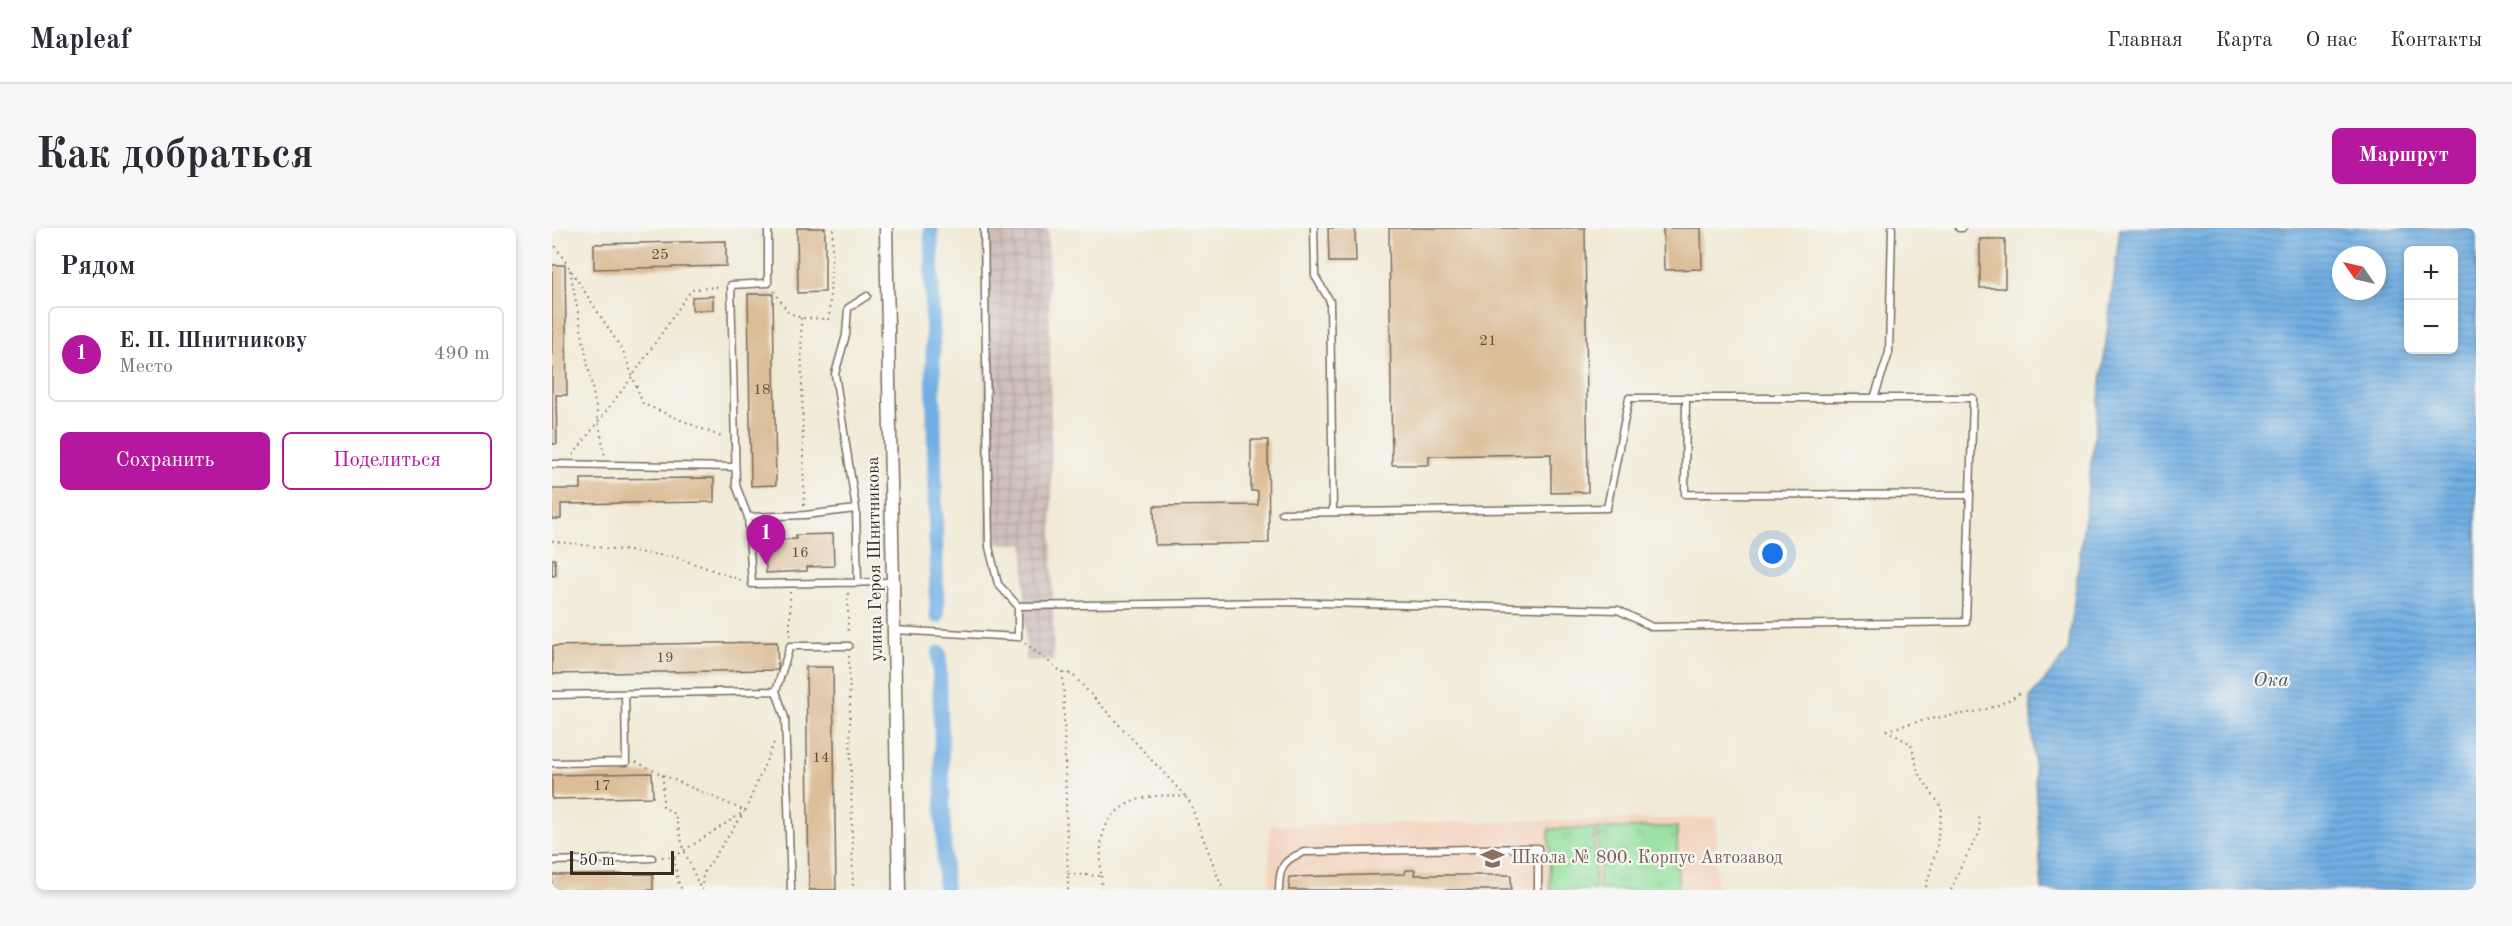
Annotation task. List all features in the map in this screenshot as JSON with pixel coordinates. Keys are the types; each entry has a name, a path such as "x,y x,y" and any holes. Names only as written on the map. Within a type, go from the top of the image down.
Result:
{"street":[{"name":"улица Героя Шнитникова","path":"886,228 899,890"}],"lane":[{"path":"768,228 768,284 731,285 736,485 748,517 752,584 893,582"},
{"path":"894,630 1018,637 1018,606 998,584 989,547 984,228"},
{"path":"1314,228 1315,276 1330,301 1333,512"},
{"path":"1874,398 1889,353 1892,228"},
{"path":"858,583 856,509 835,374 846,335 848,308 867,296"},
{"path":"1018,606 1279,602 1618,610 1652,627 1966,622 1973,398 1629,398 1607,508 1282,513"},
{"path":"1686,398 1685,494 1970,495"},
{"path":"552,464 735,467"},
{"path":"748,517 805,515 856,509"},
{"path":"791,890 785,718 776,692 790,646 849,646"},
{"path":"552,695 776,692"},
{"path":"552,763 626,762 626,694"},
{"path":"1279,890 1279,873 1288,858 1305,852 1538,848 1538,890"},
{"path":"552,861 652,858"}],"path":[{"path":"761,284 776,292 788,312 801,318 829,319 833,228"},
{"path":"552,241 623,351 644,404 735,443"},
{"path":"570,268 607,466"},
{"path":"566,464 632,377 691,290 731,285"},
{"path":"801,318 805,515"},
{"path":"552,541 675,557 752,584"},
{"path":"790,584 790,646"},
{"path":"1018,637 1064,673 1071,674 1188,798 1223,890"},
{"path":"1064,673 1068,890"},
{"path":"1925,890 1936,851 1942,808 1919,774 1911,744 1886,730 1936,718 1978,713 2003,705 2020,693"},
{"path":"849,723 853,890"},
{"path":"701,890 703,874 745,811 776,739"},
{"path":"626,762 635,761 745,811"},
{"path":"663,775 663,806 675,815 684,850 701,890"},
{"path":"1102,890 1100,856 1104,830 1115,812 1136,800 1176,795 1188,798"},
{"path":"652,858 674,857 745,811"},
{"path":"1951,890 1980,832 1979,813"},
{"path":"674,857 682,890"},
{"path":"1068,874 1101,876"}],"shaded area":[{"path":"983,228 1048,228 1054,661 1026,661 1024,544 987,544"},
{"name":"Школа № 800. Корпус Автозавод","path":"1717,818 1716,890 1269,890 1270,826"}],"green space":[{"path":"1677,827 1678,890 1599,890 1598,828"},
{"path":"1594,828 1595,890 1550,890 1549,829"}],"water":[{"name":"Ока","path":"2120,228 2476,228 2476,890 2042,890 2030,698 2068,652"}],"building":[{"path":"797,228 825,228 825,292 798,293"},
{"path":"1328,228 1355,228 1356,262 1329,262"},
{"path":"1389,228 1585,228 1588,492 1551,493 1551,454 1429,456 1429,465 1392,465"},
{"path":"1663,228 1701,228 1702,269 1664,270"},
{"path":"1980,239 2005,239 2005,288 1980,288"},
{"path":"726,241 726,266 594,269 594,244"},
{"path":"552,265 565,265 567,395 556,395 557,444 552,444"},
{"path":"748,294 773,294 776,485 751,486"},
{"path":"713,296 713,310 692,310 692,297"},
{"path":"1251,440 1268,440 1269,543 1155,545 1154,506 1258,505 1258,491 1251,491"},
{"path":"714,478 714,502 561,504 561,519 552,519 552,489 581,489 581,479"},
{"path":"833,534 834,566 807,567 807,571 766,573 765,541 796,539 796,535"},
{"path":"552,559 555,559 556,575 552,576"},
{"path":"777,642 778,670 552,674 552,646"},
{"path":"806,667 833,667 836,890 809,890"},
{"path":"652,773 653,797 552,799 552,775"},
{"path":"1406,870 1415,870 1414,875 1511,875 1511,890 1289,890 1289,877 1405,874"},
{"path":"653,874 653,890 552,890 552,875"}],"waterway":[{"path":"931,228 937,616"},
{"path":"939,653 945,890"}],"place":[{"name":"Е. П. Шнитникову","path":"766,565"},
{"name":"Школа № 800. Корпус Автозавод","path":"1493,858"}]}
